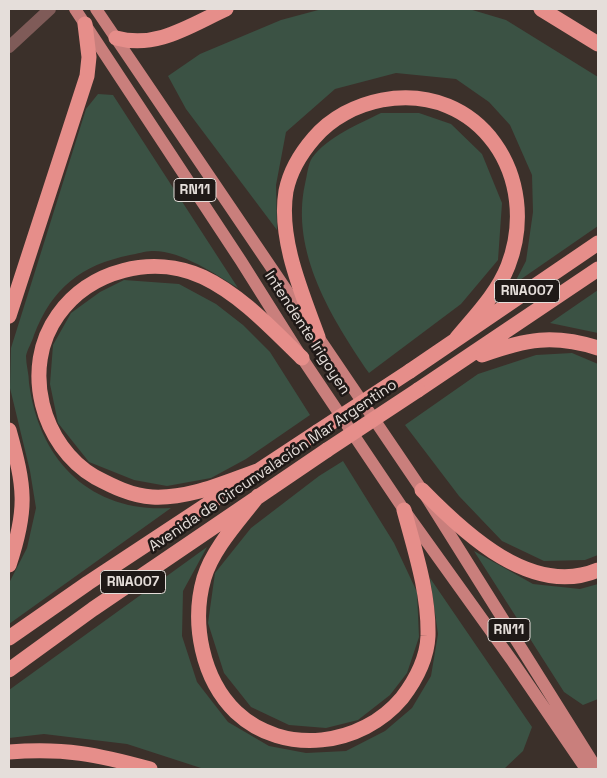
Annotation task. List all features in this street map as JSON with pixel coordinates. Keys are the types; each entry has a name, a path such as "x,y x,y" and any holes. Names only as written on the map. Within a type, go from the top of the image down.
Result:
{"highway":[{"path":"116,38 143,42 160,39 226,9"},
{"path":"541,9 598,44"},
{"path":"9,316 87,76 89,57 80,17"},
{"path":"318,337 287,241 286,191 291,174 298,158 320,131 339,116 367,103 392,98 438,102 459,111 482,127 496,142 507,162 517,192 518,229 508,266 489,300 456,339"},
{"name":"RNA007","path":"456,339 598,243"},
{"path":"257,471 193,493 172,497 149,497 113,487 79,467 55,439 42,406 39,372 46,339 57,316 63,309 75,296 100,279 129,268 160,266 203,277 265,321 302,358"},
{"name":"RNA007","path":"459,363 598,269"},
{"name":"Avenida de Circunvalación Mar Argentino","path":"9,638 88,583 456,339"},
{"path":"459,363 502,348 543,339 564,339 598,348"},
{"name":"Avenida de Circunvalación Mar Argentino","path":"9,670 258,496 459,363"},
{"path":"9,430 18,464 24,502 20,532 9,565"},
{"path":"422,490 454,522 488,549 511,562 533,571 551,575 569,576 598,570"},
{"path":"258,496 213,558 204,578 199,610 200,642 209,671 223,696 237,712 263,729 284,737 305,740 332,740 366,729 395,706 419,671 428,638 426,613 422,580 404,510"},
{"path":"9,752 76,751 150,769"}],"main road":[{"name":"Intendente Irigoyen","path":"96,9 422,490 597,769"},
{"name":"Intendente Irigoyen","path":"80,17 236,252 302,358 404,510 513,662 586,769"}],"street":[{"path":"9,47 50,9"}],"green space":[{"path":"322,9 469,9 506,20 598,77 598,226 514,284 526,261 533,212 532,175 510,125 489,102 456,79 396,73 335,89 286,132 276,185 277,230 186,109 168,76 200,54 281,20"},
{"path":"98,94 113,95 238,288 208,270 174,254 149,251 113,259 83,272 70,281 50,304 41,318 26,359 35,411 44,436 57,458 73,476 93,491 116,501 142,507 171,508 9,624 9,583 27,548 36,508 30,471 10,388 11,348 86,109"},
{"path":"381,113 419,113 451,124 482,154 502,203 498,260 461,304 369,373 341,330 318,284 303,235 302,209 309,167 312,158 318,150 335,137"},
{"path":"124,280 179,284 216,304 243,325 270,352 310,415 246,459 211,478 167,486 134,480 89,462 58,423 50,384 53,345 71,313 100,292"},
{"path":"598,290 598,333 550,323"},
{"path":"572,353 598,364 598,555 585,560 544,561 502,541 459,496 405,425 478,374 536,355"},
{"path":"343,461 394,543 417,592 419,637 407,673 390,695 358,720 326,728 289,725 251,707 224,673 208,623 215,573 251,528 319,476"},
{"path":"207,547 183,591 182,636 197,682 228,722 269,746 306,753 346,751 385,731 412,708 431,676 438,634 430,578 532,727 523,751 504,769 204,769 127,744 44,734 9,738 9,690"},
{"path":"474,551 533,584 580,589 598,584 598,699 583,705 564,692"}]}
